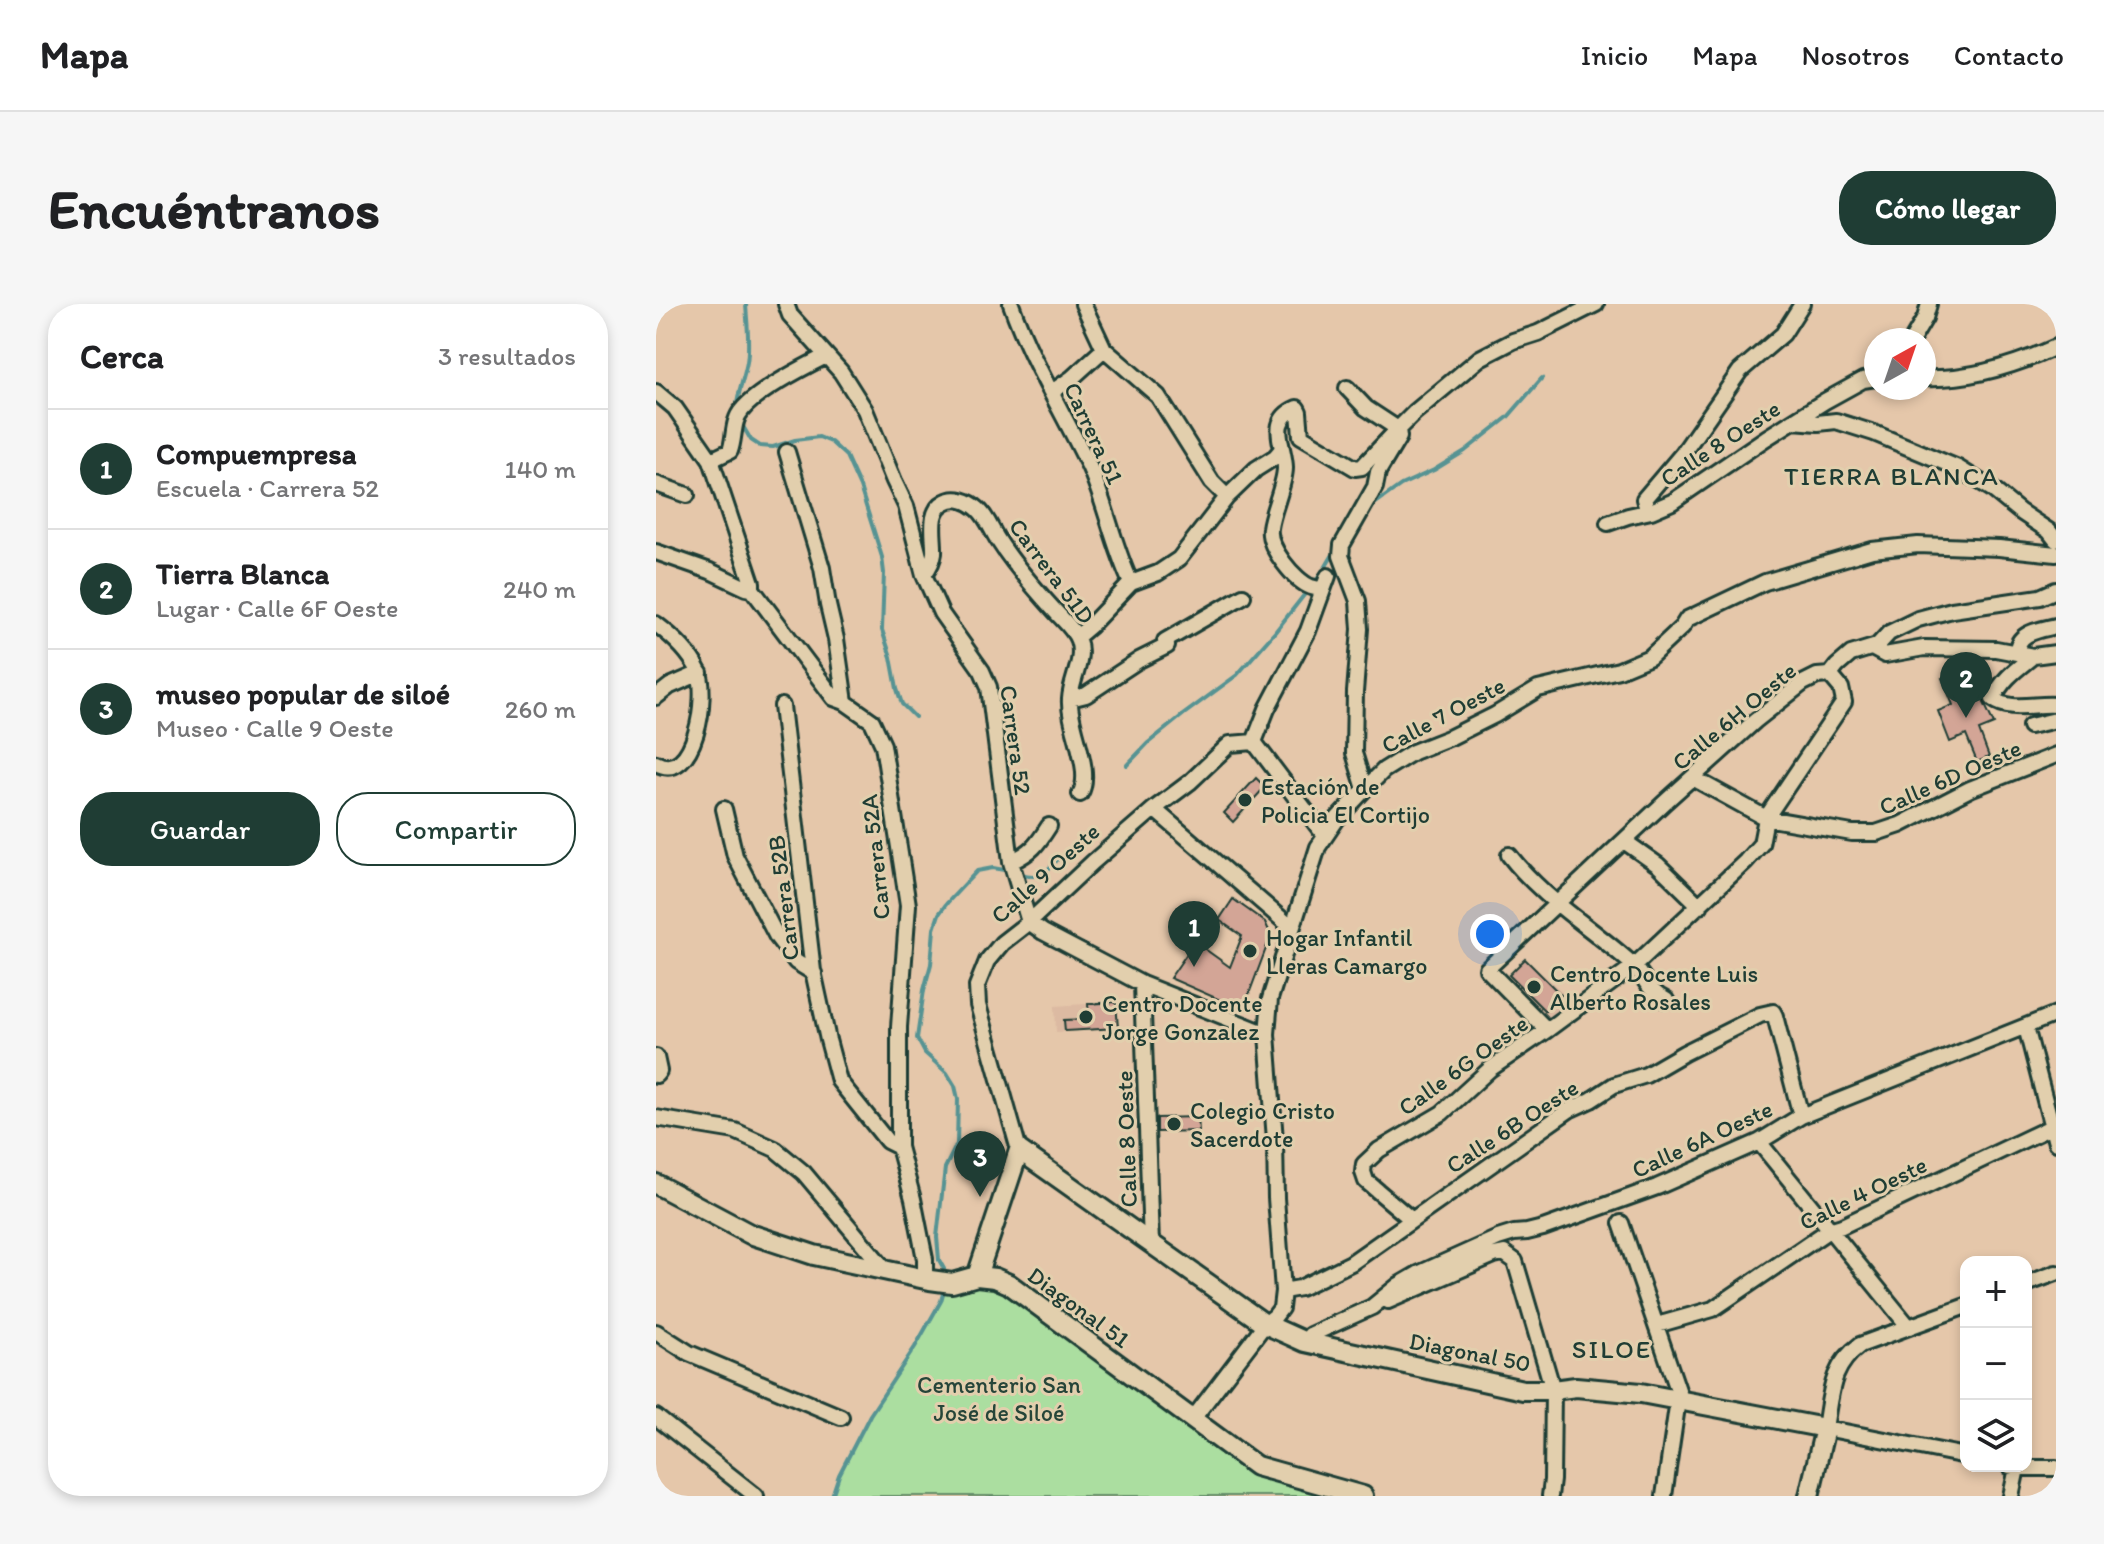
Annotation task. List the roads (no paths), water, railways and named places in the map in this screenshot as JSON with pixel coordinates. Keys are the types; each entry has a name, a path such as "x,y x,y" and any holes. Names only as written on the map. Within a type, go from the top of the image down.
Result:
{"street":[{"name":"Carrera 52","path":"786,304 790,315 841,372 865,410 906,506 924,575 942,616 982,671 989,687 1011,862 1029,922"},
{"name":"Carrera 51","path":"1011,304 1022,336 1090,469 1131,583"},
{"path":"1083,304 1104,349 1158,396 1212,482 1227,497"},
{"path":"1325,836 1254,742 1267,709 1308,631 1326,583 1309,587 1284,564 1269,534 1286,470 1281,450 1282,418 1297,408 1301,436 1355,468 1362,467 1415,412 1480,358 1596,304"},
{"path":"1647,505 1740,371 1783,334 1802,304"},
{"path":"1919,328 1929,304"},
{"path":"1936,378 1952,378 2034,357 2056,347"},
{"path":"1052,392 1104,349"},
{"path":"711,460 730,451 735,423 742,409 776,384 826,356"},
{"name":"Calle 8 Oeste","path":"1608,523 1647,505 1672,502 1766,438 1864,380"},
{"path":"1347,388 1366,408 1398,429 1399,437 1342,545 1341,556 1358,601 1360,629 1354,753 1365,789"},
{"path":"656,392 675,408 711,460 752,589 834,698 845,702 822,568 787,452"},
{"path":"1829,398 1836,421"},
{"path":"1793,421 1836,421 1874,433 1958,468 2049,531 2056,540"},
{"path":"1077,637 1131,583 1158,573 1179,559 1227,497 1281,450"},
{"path":"656,484 687,495"},
{"name":"Carrera 51D","path":"924,575 934,555 935,512 943,503 965,500 985,516 998,540 1077,637 1081,653 1070,699 1085,784 1080,794"},
{"name":"Calle 7 Oeste","path":"1283,1291 1267,1034 1270,999 1318,847 1337,819 1384,770 1413,752 1495,715 1538,689 1619,670 1650,657 1687,619 1765,582 1872,550 1918,545 2056,554"},
{"path":"656,552 752,589"},
{"name":"Calle 6H Oeste","path":"1547,1030 1487,969 1755,721 1803,683 1817,676 1830,675 1851,654 1877,646 1889,633 1927,616 2040,597 2056,590"},
{"path":"1070,699 1086,695 1243,596"},
{"path":"656,624 692,659 700,673 703,699 701,716 681,763 673,766 656,763"},
{"path":"2017,653 2020,640 2031,632 2056,626"},
{"path":"1872,648 1885,655 1924,648 1996,649 2033,656 2056,653"},
{"path":"2033,656 2003,682 1993,699 2000,705 2056,705"},
{"path":"656,697 670,686 700,673"},
{"name":"Calle 6G Oeste","path":"1412,1220 1366,1181 1364,1164 1379,1150 1442,1113 1490,1069 1634,966 1700,906 1761,844 1766,818 1844,702 1841,688 1830,675"},
{"name":"Carrera 52A","path":"845,702 872,721 883,745 908,905 899,1027 899,1147 925,1259 925,1279"},
{"name":"Carrera 52B","path":"782,706 814,973 839,1081 887,1141 899,1147"},
{"path":"2030,726 2056,720"},
{"name":"Calle 9 Oeste","path":"1019,1150 978,1005 977,986 987,961 1002,943 1230,744 1254,742"},
{"name":"Calle 6D Oeste","path":"1693,778 1766,818 1852,833 1876,833 1900,825 1970,789 2056,755"},
{"path":"724,809 735,856 777,937 796,962 814,973"},
{"path":"1154,809 1292,928"},
{"path":"1011,862 1028,854 1049,826"},
{"path":"1624,841 1658,865 1700,906"},
{"path":"1509,855 1526,878 1634,966 1654,993 1666,1000"},
{"path":"1029,922 1142,984 1267,1034"},
{"name":"Calle 8 Oeste","path":"1142,984 1151,1244"},
{"name":"Calle 6B Oeste","path":"1283,1291 1300,1288 1351,1263 1569,1110 1614,1085 1646,1075 1760,1015 1773,1012 1801,1116"},
{"name":"Calle 6A Oeste","path":"1372,1307 1418,1274 1498,1238 1543,1228 1630,1198 1759,1142 1801,1116 2056,1014"},
{"path":"2026,1027 2056,1143"},
{"path":"656,1057 659,1071 656,1075"},
{"path":"656,1118 735,1131 775,1149 804,1173 887,1272"},
{"name":"Calle 4 Oeste","path":"1657,1325 1713,1309 1829,1230 2051,1127"},
{"path":"1759,1142 1909,1327"},
{"path":"977,1276 1019,1150"},
{"name":"Diagonal 50","path":"1019,1150 1265,1324 1305,1342 1523,1390 1576,1387 1641,1393 1960,1455"},
{"name":"Diagonal 51","path":"656,1184 750,1234 814,1255 925,1279 952,1283 977,1276 995,1278 1009,1284 1256,1466 1363,1496"},
{"path":"1621,1223 1679,1393 1664,1496"},
{"name":"Calle 6A Oeste","path":"1305,1342 1310,1335 1372,1307 1504,1253 1515,1261 1553,1390"},
{"path":"2032,1282 2056,1273"},
{"path":"1192,1420 1265,1324 1281,1308 1283,1291"},
{"path":"1809,1496 1832,1384 1846,1355 1860,1345 1960,1308"},
{"path":"656,1332 689,1353 841,1417"},
{"path":"1550,1496 1553,1390"},
{"path":"656,1417 756,1496"},
{"path":"2032,1467 2056,1468"},
{"path":"2011,1496 2013,1472"}],"waterway":[{"path":"736,412 748,355 746,304"},
{"path":"1369,508 1401,485 1465,451 1508,417 1542,378"},
{"path":"741,423 751,440 760,446 773,447 819,437 831,442 846,456 860,487 882,557 882,630 897,689 902,704 915,717"},
{"path":"1314,583 1335,551"},
{"path":"1127,765 1148,743 1237,675 1308,590"},
{"path":"1021,874 1042,874 1058,859"},
{"path":"944,1269 939,1260 937,1237 945,1168 957,1144 958,1099 947,1073 925,1053 917,1038 924,990 939,914 977,871 993,868 1004,870"},
{"path":"832,1496 839,1475 870,1415 915,1347 944,1290"}],"place":[{"name":"Tierra Blanca","path":"1966,718"},
{"name":"Estación de Policia El Cortijo","path":"1245,800"},
{"name":"Hogar Infantil Lleras Camargo","path":"1250,951"},
{"name":"Compuempresa","path":"1194,967"},
{"name":"Centro Docente Luis Alberto Rosales","path":"1534,987"},
{"name":"Centro Docente Jorge Gonzalez","path":"1086,1017"},
{"name":"Colegio Cristo Sacerdote","path":"1174,1124"},
{"name":"museo popular de siloé","path":"980,1197"}],"district":[{"name":"TIERRA BLANCA","path":"1892,476"},
{"name":"SILOE","path":"1612,1349"}],"park label":[{"name":"Cementerio San José de Siloé","path":"999,1398"}]}
